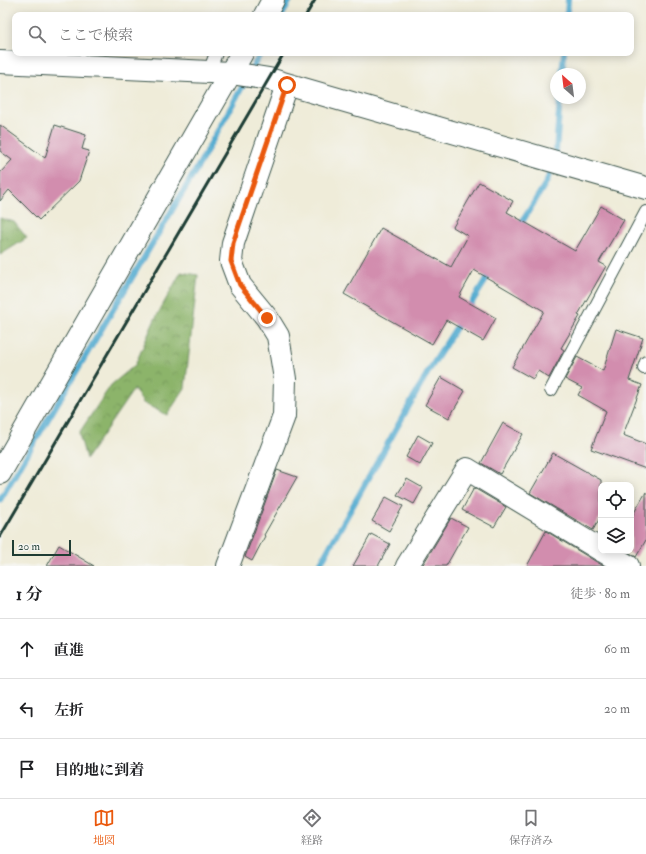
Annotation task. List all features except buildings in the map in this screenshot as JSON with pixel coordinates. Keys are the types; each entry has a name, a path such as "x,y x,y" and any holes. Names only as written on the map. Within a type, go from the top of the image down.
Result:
{"street":[{"path":"267,12 273,0"},
{"path":"0,473 233,73 241,56"},
{"path":"0,62 212,63 233,73 262,78 646,188"},
{"path":"228,566 284,416 285,379 278,336 267,318 240,285 231,261 233,243 287,85"},
{"path":"407,566 467,469 598,548"},
{"path":"608,554 628,566"}],"lane":[{"path":"551,390 646,212"}],"green space":[{"path":"0,218 14,222 27,238 0,255"},
{"path":"181,272 198,275 185,388 167,415 143,403 134,389 86,459 79,433 111,385 135,365 155,319"}],"waterway":[{"path":"284,12 290,0"},
{"path":"567,12 568,0"},
{"path":"250,72 259,56"},
{"path":"563,68 564,56"},
{"path":"0,500 196,170 246,80"},
{"path":"519,227 547,181 556,151 560,104"},
{"path":"467,310 491,272"},
{"path":"319,566 428,372 461,320"}],"railway":[{"path":"308,12 315,0"},
{"path":"0,537 282,56"}],"route":[{"path":"267,318 240,285 231,261 233,243 287,85"}]}
